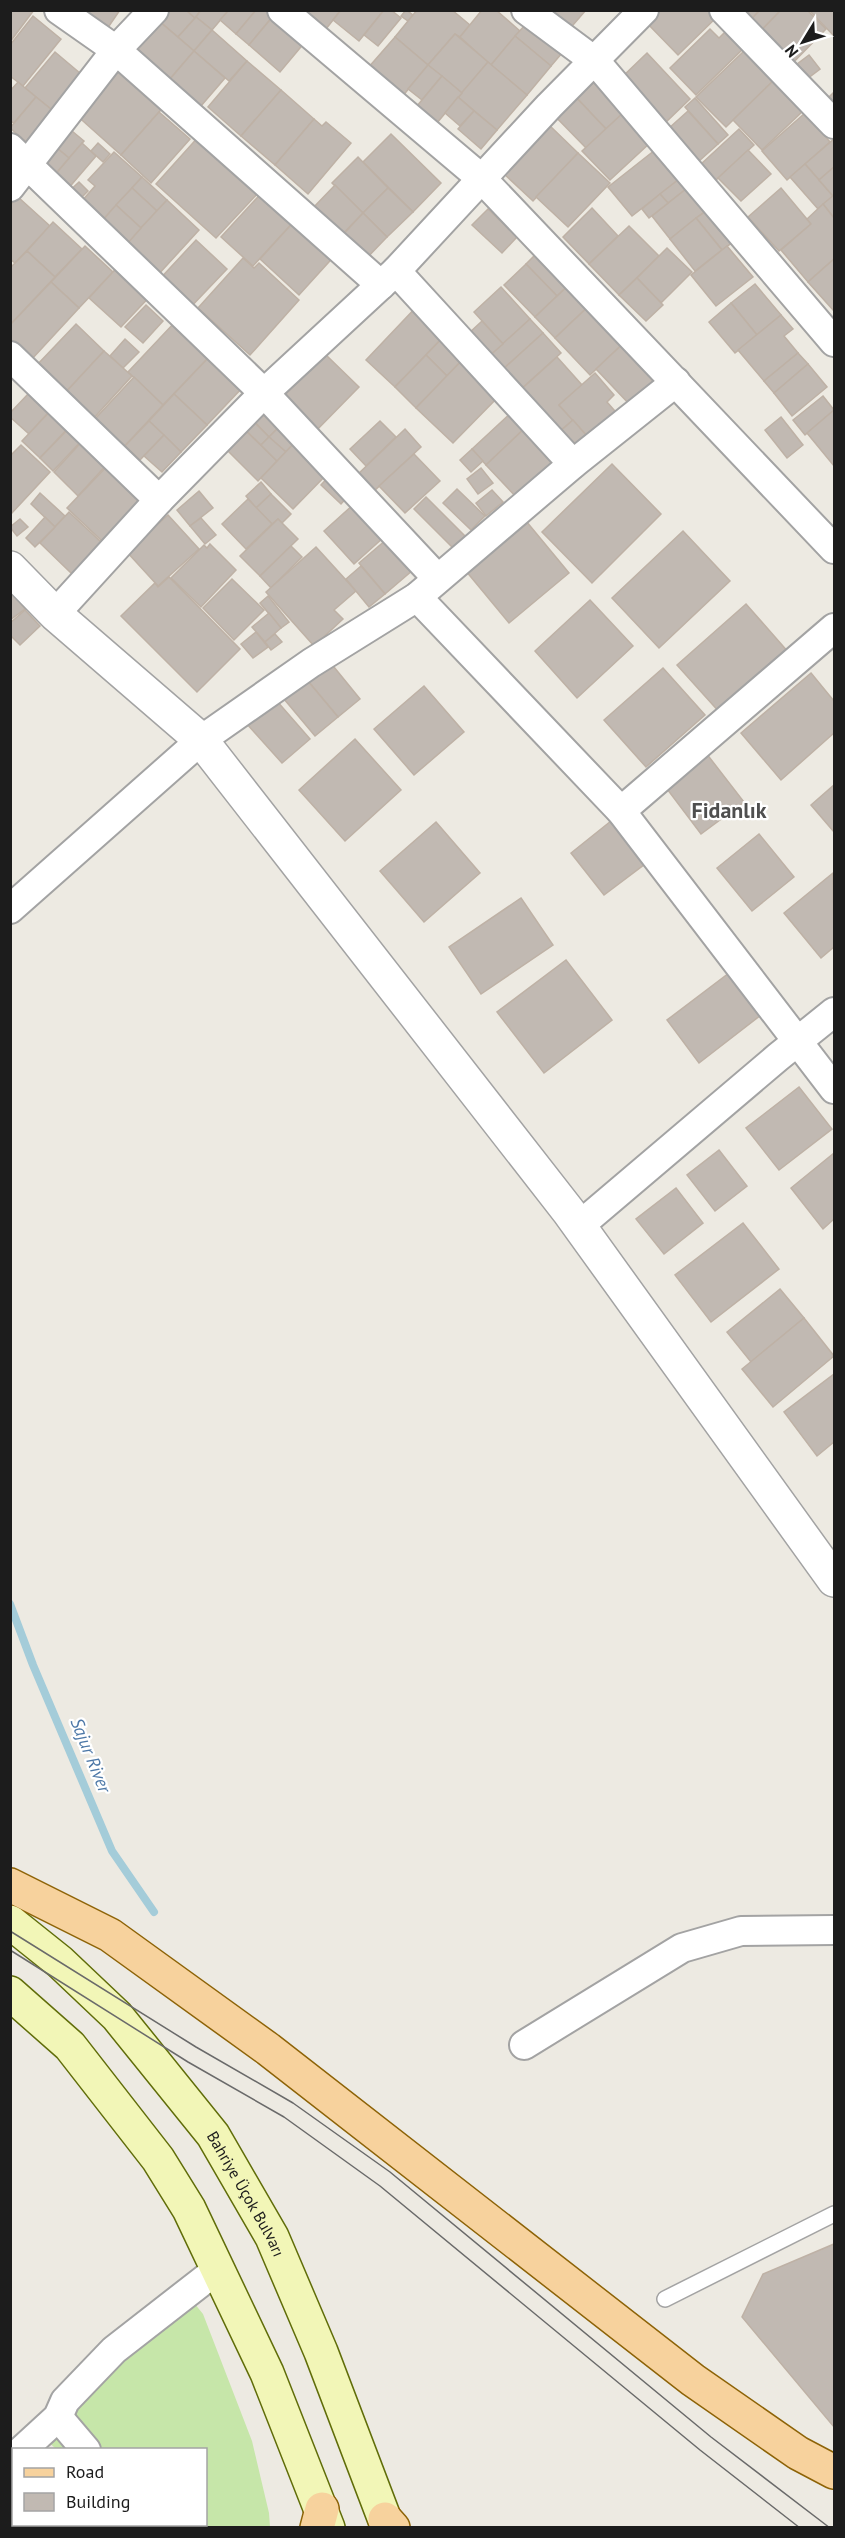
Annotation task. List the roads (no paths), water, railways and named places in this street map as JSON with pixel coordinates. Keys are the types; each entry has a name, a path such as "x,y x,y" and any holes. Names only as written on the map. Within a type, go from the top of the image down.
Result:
{"main road":[{"path":"10,1885 110,1935 268,2049 693,2380 798,2453 834,2472"},
{"name":"Bahriye Üçok Bulvarı","path":"10,1922 60,1962 117,2016 213,2135 272,2237 321,2352 388,2525"},
{"path":"10,1993 70,2046 159,2159 189,2209 267,2373 322,2521"}],"street":[{"path":"59,10 116,50 389,278 573,464"},
{"path":"154,10 116,50 16,167 264,393 437,578"},
{"path":"282,10 482,179 832,542"},
{"path":"526,10 596,62 834,342"},
{"path":"55,614 159,500 264,393 389,278 549,106 596,62 644,10"},
{"path":"724,10 834,124"},
{"path":"10,356 159,500"},
{"path":"10,909 201,740 311,663 417,597 573,464 676,382"},
{"path":"10,568 55,614 201,740 579,1226 834,1580"},
{"path":"417,597 621,811 834,1089"},
{"path":"621,811 834,628"},
{"path":"579,1226 834,1012"},
{"path":"524,2045 682,1948 741,1930 834,1930"},
{"path":"24,2448 58,2417 65,2401 114,2350 218,2269"},
{"path":"58,2417 84,2448"}],"lane":[{"path":"665,2300 834,2214"}],"waterway":[{"name":"Sajur River","path":"10,1604 33,1665 112,1851 154,1912"}],"tram line":[{"path":"10,1931 196,2047 293,2103 390,2172 711,2437 830,2528"},
{"path":"10,1950 188,2062 284,2117 380,2186 700,2450 800,2528"}],"district":[{"name":"Fidanlık","path":"729,810"}]}
